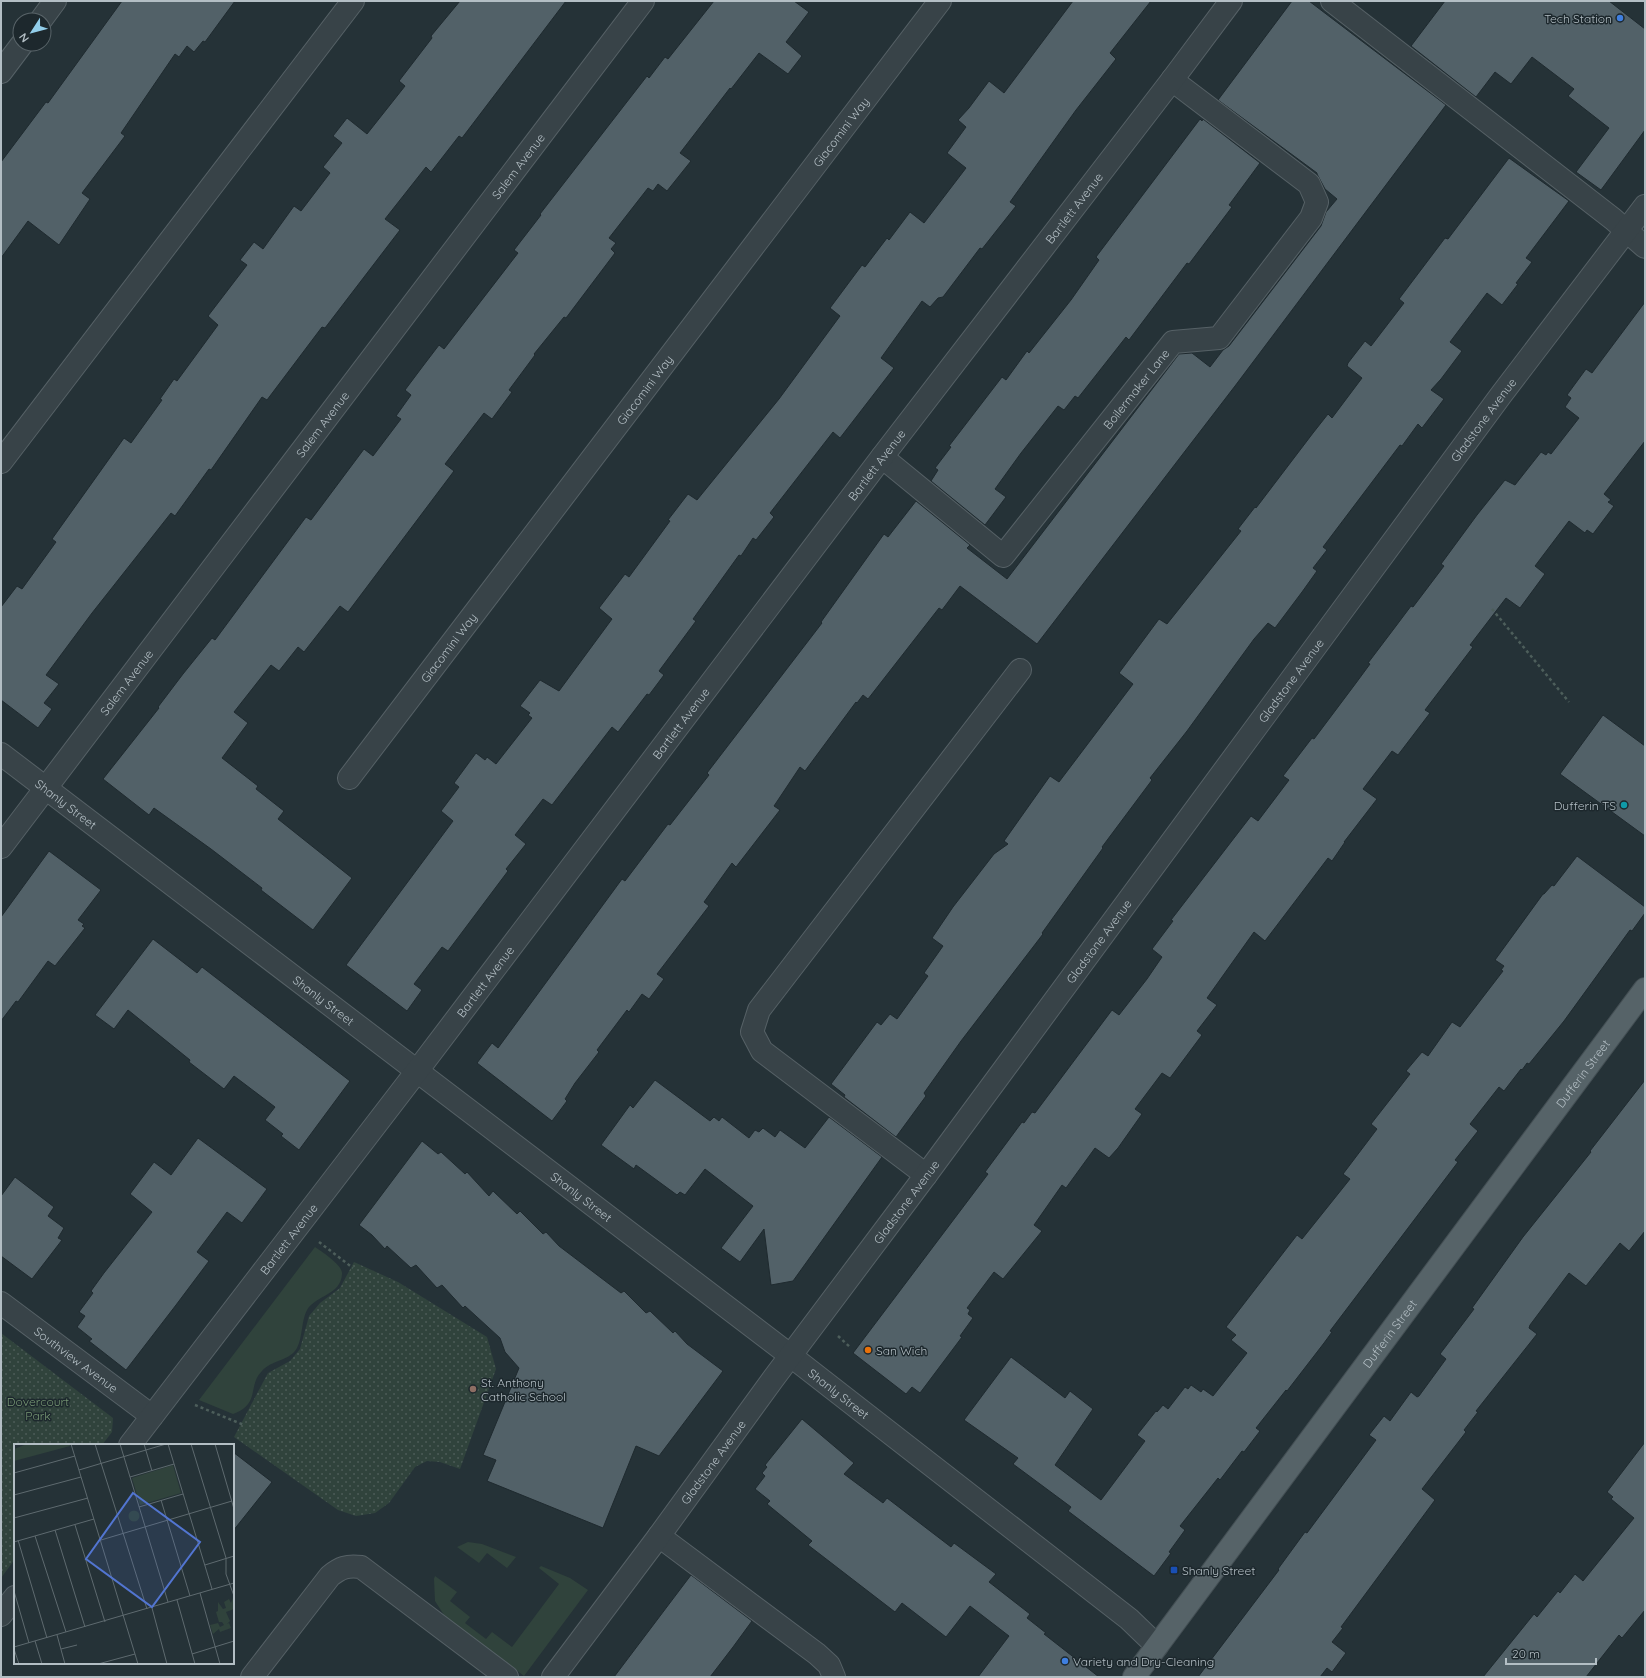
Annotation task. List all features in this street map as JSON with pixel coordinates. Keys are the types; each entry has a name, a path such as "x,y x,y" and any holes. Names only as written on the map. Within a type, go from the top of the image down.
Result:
{"main road":[{"name":"Dufferin Street","path":"1134,1677 1645,989"}],"street":[{"path":"1,462 353,1"},
{"name":"Salem Avenue","path":"1,847 643,1"},
{"name":"Giacomini Way","path":"349,778 940,1"},
{"name":"Bartlett Avenue","path":"131,1444 417,1071 882,457 1231,1"},
{"path":"1332,1 1606,214 1645,247"},
{"path":"1,72 16,52"},
{"name":"Boilermaker Lane","path":"882,457 1003,556 1173,342 1219,338 1312,218 1317,202 1309,184 1172,80"},
{"name":"Gladstone Avenue","path":"553,1677 926,1175 1496,401 1645,206"},
{"path":"926,1175 762,1051 752,1032 759,1010 1020,670"},
{"name":"Shanly Street","path":"1,754 791,1356 1129,1619 1157,1646"},
{"name":"Southview Avenue","path":"1,1303 152,1416"},
{"path":"659,1536 817,1654 829,1665 834,1677"},
{"path":"252,1677 330,1576 339,1568 350,1566 361,1567 507,1677"},
{"path":"1,1615 14,1598"}],"path":[{"path":"1492,609 1568,702"},
{"path":"297,1227 354,1268"},
{"path":"837,1336 851,1348"},
{"path":"190,1403 244,1425"}],"green space":[{"path":"315,1247 336,1263 341,1270 341,1281 333,1291 316,1301 307,1310 299,1343 294,1352 290,1356 266,1367 262,1371 255,1383 251,1400 242,1410 233,1414 199,1400"},
{"path":"354,1262 398,1282 487,1337 496,1369 460,1469 440,1462 427,1461 415,1467 389,1503 375,1513 356,1516 338,1510 234,1437 268,1373 290,1361 300,1349 309,1316 320,1303 340,1288"},
{"name":"Dovercourt Park","path":"1,1333 113,1418 112,1432 103,1444 14,1444 14,1560 1,1578"},
{"path":"468,1542 482,1544 516,1557 507,1568 487,1553 479,1563 457,1547"},
{"path":"541,1566 570,1578 588,1590 524,1676 444,1615 435,1601 435,1576 457,1592 450,1601 470,1617 465,1623 486,1639 492,1632 512,1647 559,1584 539,1568"}],"building":[{"path":"122,1 235,1 205,42 203,41 194,52 187,46 179,57 175,54 121,133 125,136 82,193 90,199 59,245 28,221 1,258 1,162 46,102 48,103"},
{"path":"460,1 566,1 462,138 459,136 431,172 426,167 385,219 400,230 325,328 322,327 267,400 262,397 211,470 209,469 175,516 171,513 92,613 46,675 59,684 44,703 52,709 38,728 1,700 1,607 17,586 22,589 56,542 52,539 124,438 131,443 162,400 160,399 174,379 177,381 218,325 208,316 247,265 240,260 254,242 263,249 294,206 301,211 330,173 323,167 342,143 333,136 347,118 367,134 405,86 399,81 432,38 431,36"},
{"path":"714,1 794,1 809,12 786,42 802,56 788,74 759,53 680,153 691,161 667,191 658,184 653,191 648,188 609,238 616,243 611,249 615,253 566,318 564,317 534,354 535,355 509,390 512,392 492,419 484,413 445,464 454,471 348,612 340,606 304,652 298,647 279,671 271,665 234,712 248,723 222,758 258,786 256,789 284,811 278,819 352,878 313,930 261,890 262,888 154,808 149,815 103,779 212,638 215,640 306,517 311,520 364,449 373,456 401,419 396,416 411,395 405,390 439,345 444,349 518,253 514,250 541,215 540,214 647,76 649,78 665,57 668,59"},
{"path":"1073,1 1151,1 1110,53 1116,59 1076,110 1010,202 1016,206 982,249 980,248 943,297 938,298 930,307 922,301 881,358 894,368 840,438 833,432 770,513 774,517 756,540 753,538 741,556 739,555 693,619 696,621 659,671 664,675 649,695 647,694 618,732 612,727 552,805 543,799 515,835 526,844 506,869 508,871 448,951 442,947 414,984 422,990 407,1011 346,965 453,821 441,811 459,787 454,783 476,753 485,760 487,757 496,764 532,718 528,715 530,713 520,706 540,680 559,691 612,619 599,608 625,574 629,577 670,521 668,520 688,494 697,500 779,399 840,316 830,308 862,265 865,267 887,238 889,240 910,212 924,223 966,168 947,153 966,127 958,120 989,81 1004,93"},
{"path":"1292,1 1309,1 1446,105 1235,386 1037,644 960,586 942,610 939,608 868,699 863,695 857,703 856,702 805,771 800,767 774,806 780,810 736,867 732,863 704,902 709,906 657,974 664,979 649,999 642,994 629,1012 627,1010 597,1050 599,1052 575,1083 565,1099 567,1101 552,1121 477,1063 492,1043 498,1048 622,879 625,881 668,824 670,825 709,775 707,773 822,623 821,622 884,534 888,537 916,501 970,545 967,548 1007,579 1179,354 1192,353 1210,367 1223,350 1229,346 1321,226 1326,212 1337,199 1325,189 1317,173 1218,100"},
{"path":"1445,1 1609,1 1645,29 1645,130 1601,190 1576,172 1609,128 1568,96 1574,89 1532,57 1511,84 1495,72 1476,97 1411,46"},
{"path":"1200,119 1202,121 1203,119 1260,163 1229,205 1232,207 1189,264 1187,263 1129,340 1126,337 1078,398 1075,396 1064,410 1058,406 1021,453 995,489 1006,497 985,525 931,481 938,470 935,468 951,447 949,446 1002,377 1006,380 1027,351 1029,353 1071,300 1099,260 1096,257"},
{"path":"1509,158 1569,201 1526,258 1532,262 1502,305 1487,293 1450,342 1462,351 1431,390 1444,399 1422,428 1418,424 1402,446 1400,445 1323,547 1327,550 1313,568 1317,571 1275,628 1268,623 1254,639 1187,731 1150,778 1152,780 1102,847 1103,848 1042,933 1043,934 961,1041 924,1093 926,1096 896,1137 844,1097 845,1095 831,1084 877,1022 881,1025 890,1014 897,1019 928,976 924,973 943,946 932,938 953,907 994,854 1008,844 1004,841 1050,776 1059,782 1133,684 1119,673 1159,619 1167,624 1241,531 1238,529 1255,507 1256,508 1328,414 1332,418 1362,378 1347,366 1348,363 1365,341 1371,346 1404,303 1399,299 1445,238 1448,239"},
{"path":"1645,302 1645,441 1604,494 1611,500 1608,502 1614,506 1593,534 1587,530 1585,533 1569,521 1535,566 1545,574 1520,608 1506,598 1470,645 1473,647 1425,710 1430,713 1398,755 1392,751 1363,789 1377,799 1344,842 1332,861 1328,858 1265,941 1254,932 1207,998 1217,1005 1197,1031 1202,1035 1170,1078 1162,1073 1135,1109 1142,1114 1118,1148 1109,1158 1095,1148 1066,1188 1062,1185 1034,1225 1042,1231 1003,1279 994,1272 967,1308 970,1310 968,1314 973,1318 960,1336 962,1337 920,1393 912,1387 906,1394 853,1353 988,1174 985,1172 1022,1122 1024,1123 1032,1112 1035,1113 1112,1010 1119,1015 1147,979 1162,957 1152,949 1173,921 1171,920 1251,816 1258,821 1289,780 1283,776 1312,738 1314,739 1370,664 1368,663 1411,606 1413,607 1444,566 1441,564 1477,515 1505,480 1515,485 1541,452 1546,455 1548,452 1551,454 1579,418 1565,407 1571,398 1567,395 1586,369 1592,373"},
{"name":"Dufferin TS","path":"1603,715 1645,746 1645,836 1560,774"},
{"path":"49,851 101,890 78,920 84,924 82,926 85,928 55,966 48,961 18,1002 16,1001 1,1021 1,917"},
{"path":"1577,856 1645,907 1645,913 1632,931 1630,930 1564,1021 1529,1064 1527,1063 1522,1070 1521,1069 1504,1091 1499,1087 1470,1124 1478,1131 1455,1160 1458,1162 1330,1331 1332,1332 1324,1343 1256,1428 1260,1431 1244,1452 1242,1451 1220,1480 1218,1478 1180,1526 1185,1530 1169,1552 1171,1553 1154,1576 1068,1511 1071,1507 1013,1464 1018,1458 964,1420 1011,1357 1065,1398 1070,1391 1093,1409 1055,1465 1101,1500 1145,1441 1137,1435 1156,1411 1157,1412 1163,1405 1168,1409 1185,1387 1188,1389 1191,1385 1201,1392 1203,1389 1213,1396 1247,1353 1231,1340 1236,1335 1226,1327 1297,1235 1302,1239 1350,1179 1343,1174 1377,1129 1371,1124 1410,1074 1406,1071 1422,1052 1428,1056 1452,1022 1460,1027 1503,971 1501,970 1504,966 1495,960 1543,894 1552,885 1554,886"},
{"path":"153,939 197,973 202,967 350,1081 299,1150 281,1136 283,1134 265,1120 275,1107 234,1076 224,1089 189,1062 190,1060 128,1010 114,1029 95,1015"},
{"path":"655,1080 710,1121 714,1117 719,1121 722,1117 749,1138 755,1130 759,1132 763,1128 775,1137 780,1130 805,1148 829,1117 882,1157 793,1281 771,1285 764,1229 740,1262 721,1248 753,1206 705,1169 685,1195 680,1192 677,1195 636,1165 634,1169 601,1145 630,1105 633,1108"},
{"path":"1645,1080 1645,1231 1629,1251 1620,1243 1586,1286 1569,1273 1530,1325 1529,1328 1537,1334 1476,1411 1478,1412 1464,1430 1466,1432 1422,1489 1435,1500 1341,1627 1343,1628 1332,1642 1346,1653 1332,1672 1327,1668 1320,1677 1198,1677 1279,1570 1278,1569 1305,1532 1307,1533 1376,1440 1369,1435 1384,1416 1390,1421 1411,1392 1417,1397 1419,1396 1446,1359 1440,1354 1474,1309 1472,1308 1523,1237 1591,1152 1590,1151"},
{"path":"198,1138 267,1189 242,1223 227,1212 197,1252 209,1261 126,1370 89,1341 92,1339 77,1327 85,1316 79,1312 93,1293 91,1291 104,1273 152,1212 130,1194 154,1162 171,1175"},
{"path":"422,1141 438,1154 441,1152 465,1174 467,1172 489,1196 493,1191 517,1214 520,1211 543,1234 546,1232 559,1246 621,1293 624,1291 646,1313 650,1311 673,1333 675,1331 687,1344 723,1371 659,1456 636,1446 603,1528 487,1481 496,1460 483,1455 519,1368 505,1352 500,1338 465,1306 463,1308 442,1285 437,1288 416,1265 411,1268 387,1246 385,1249 372,1235 359,1225"},
{"path":"15,1177 54,1207 48,1216 64,1228 58,1238 62,1240 32,1279 1,1256 1,1196"},
{"path":"802,1419 854,1463 844,1474 883,1503 887,1498 951,1547 954,1543 996,1574 989,1582 1030,1614 1027,1618 1046,1633 1044,1634 1099,1677 978,1677 1009,1636 970,1606 946,1637 902,1603 895,1612 808,1545 812,1541 767,1504 770,1501 755,1489 765,1476 762,1473 767,1467 765,1465"},
{"path":"1645,1442 1645,1610 1622,1638 1619,1635 1586,1677 1483,1677 1534,1614 1537,1617 1558,1591 1560,1593 1575,1574 1583,1581 1634,1518 1611,1499 1613,1497 1607,1492"},
{"path":"234,1453 272,1482 234,1530"},
{"path":"691,1575 752,1621 733,1647 710,1677 614,1677"}],"place":[{"name":"Tech Station","path":"1620,18"},
{"name":"Dufferin TS","path":"1624,805"},
{"name":"San Wich","path":"868,1350"},
{"name":"St. Anthony Catholic School","path":"473,1389"},
{"name":"Shanly Street","path":"1174,1570"},
{"name":"Variety and Dry-Cleaning","path":"1065,1661"}]}
